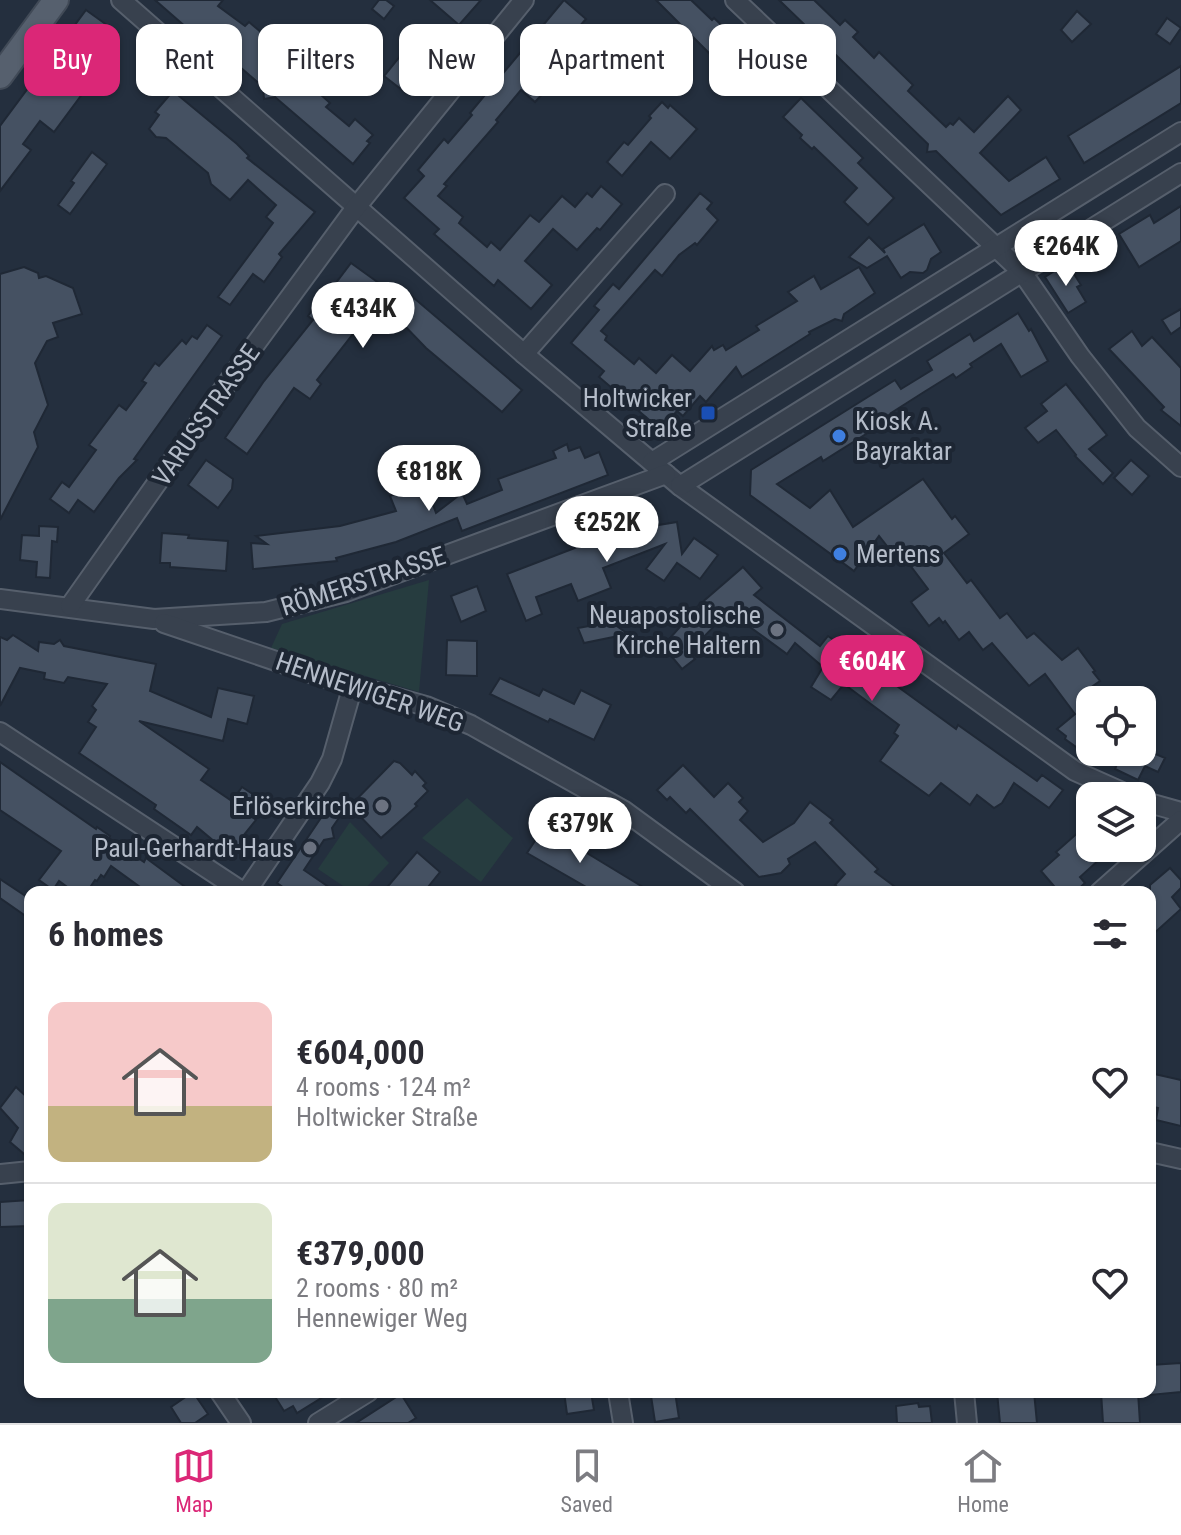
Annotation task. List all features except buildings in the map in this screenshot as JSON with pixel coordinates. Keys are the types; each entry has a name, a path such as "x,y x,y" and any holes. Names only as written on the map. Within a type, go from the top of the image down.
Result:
{"main road":[{"path":"0,76 56,0"}],"street":[{"path":"121,0 524,354 666,474 1075,771 1100,782"},
{"name":"VARUSSTRASSE","path":"70,606 357,206 524,0"},
{"path":"735,0 1022,272 1080,356 1137,428 1181,467"},
{"name":"RÖMERSTRASSE","path":"666,474 994,247 1181,132"},
{"name":"RÖMERSTRASSE","path":"0,599 154,619 266,612 346,592 666,474 1022,272 1181,173"},
{"path":"524,354 665,194"},
{"name":"HENNEWIGER WEG","path":"154,619 437,710 623,810 727,886"},
{"path":"248,886 320,783 332,759 353,685"},
{"path":"0,732 235,886"},
{"path":"1156,805 1181,812"},
{"path":"1107,886 1181,820"},
{"path":"1156,1153 1181,1159"},
{"path":"0,1174 24,1172"},
{"path":"224,1398 241,1423"},
{"path":"318,1423 358,1398"},
{"path":"619,1398 623,1423"},
{"path":"965,1398 967,1423"}],"green space":[{"path":"429,580 419,692 271,648 282,624"},
{"path":"467,798 513,838 481,882 422,838"},
{"path":"350,822 389,863 368,886 343,886 318,869"}],"place":[{"name":"Holtwicker Straße","path":"708,413"},
{"name":"Kiosk A. Bayraktar","path":"839,436"},
{"name":"Mertens","path":"840,554"},
{"name":"Neuapostolische Kirche Haltern","path":"777,630"},
{"name":"Erlöserkirche","path":"382,806"},
{"name":"Paul-Gerhardt-Haus","path":"310,848"}]}
